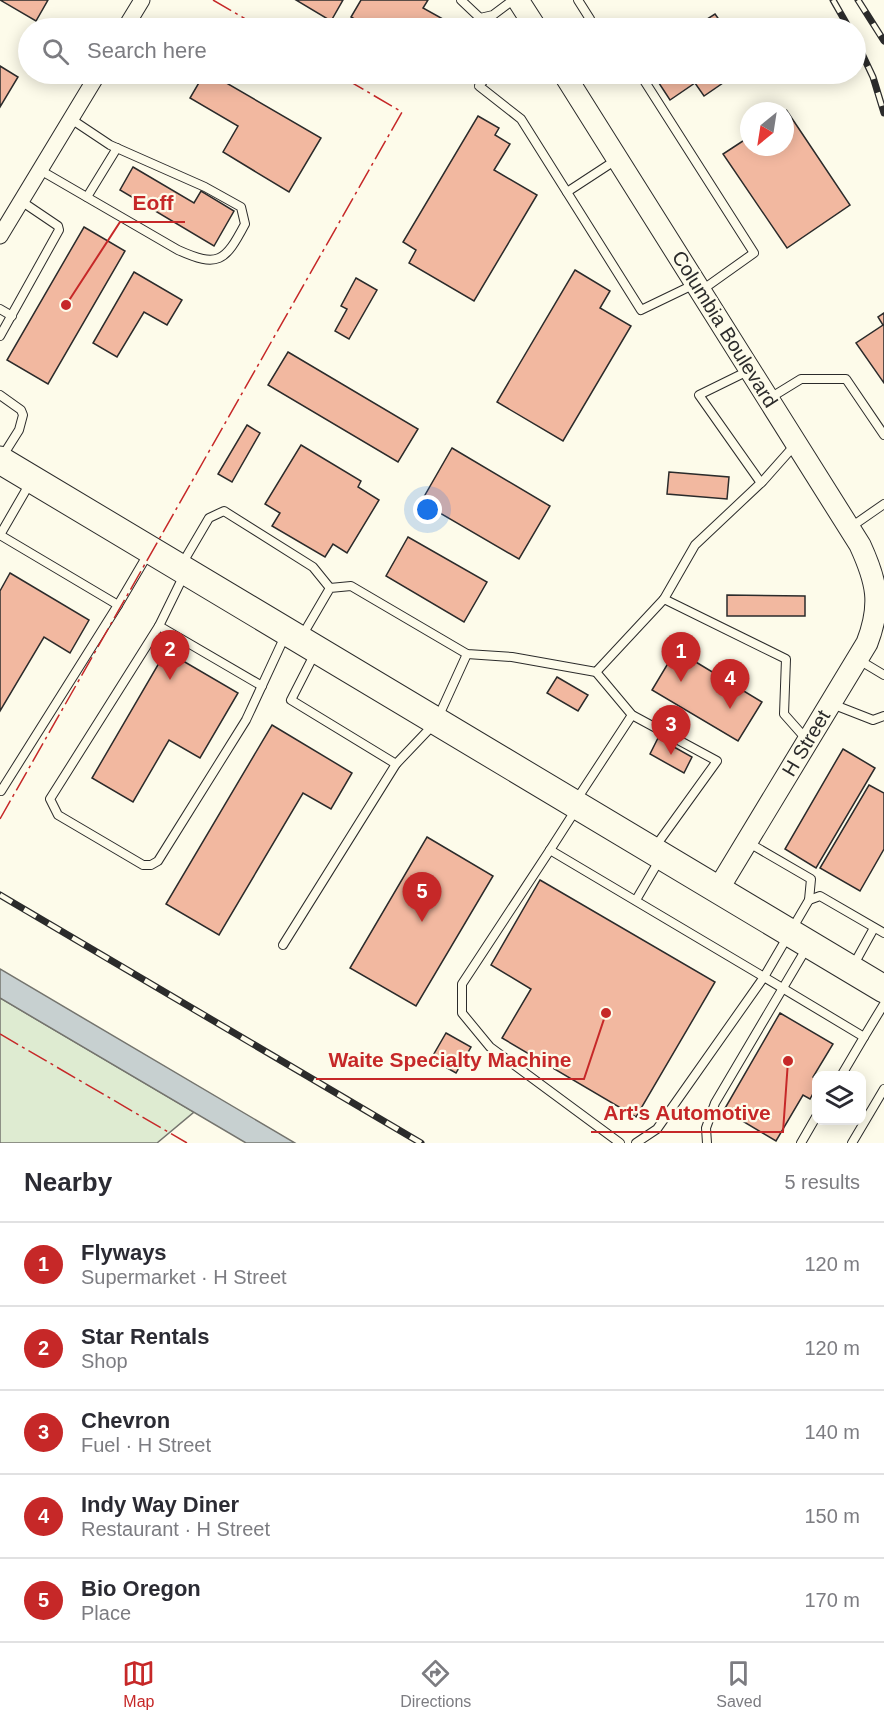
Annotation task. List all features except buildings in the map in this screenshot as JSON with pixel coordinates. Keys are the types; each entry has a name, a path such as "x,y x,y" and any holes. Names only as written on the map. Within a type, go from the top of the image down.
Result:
{"highway":[{"path":"0,460 656,855 884,989"}],"street":[{"path":"131,18 142,0"},
{"path":"518,0 527,18"},
{"path":"0,236 92,84"},
{"name":"Columbia Boulevard","path":"574,84 618,159 850,528 880,586"},
{"name":"H Street","path":"717,891 858,659 876,620 880,586"}],"lane":[{"path":"461,0 480,18 493,15 513,0"},
{"path":"578,0 589,18"},
{"path":"481,84 479,86 521,119 641,310 699,287 754,254 646,84"},
{"path":"40,170 201,260 213,261 222,257 235,243 245,224 241,207 205,187 117,148 71,119"},
{"path":"87,197 117,148"},
{"path":"567,192 618,159"},
{"path":"0,336 59,230 58,226 21,201"},
{"path":"0,309 12,316"},
{"path":"751,370 699,395 761,483"},
{"path":"769,399 801,380 846,379 884,435"},
{"path":"0,395 21,410 23,415 19,430 0,460"},
{"path":"596,672 664,599 695,546 761,483 797,443"},
{"path":"33,479 1,532 118,605"},
{"path":"850,528 884,504"},
{"path":"225,511 313,567 330,588 301,641 262,686 246,720 158,861 151,865 134,861 58,815 50,799 53,791 159,626 209,518 225,511"},
{"path":"0,791 118,605 150,550"},
{"path":"330,588 351,586 467,654 512,657 596,672 632,715 717,761 656,855 636,900"},
{"path":"664,599 786,659 784,714 808,741"},
{"path":"159,626 262,686"},
{"path":"301,641 291,700 396,764"},
{"path":"284,945 396,764 436,722 467,654"},
{"path":"858,659 884,675"},
{"path":"830,704 873,720 884,716"},
{"path":"620,1143 490,1047 462,1013 462,984 550,849 632,715"},
{"path":"707,1143 706,1128 715,1103 783,988 800,940 809,900 810,879 747,841"},
{"path":"550,849 864,1037"},
{"path":"809,900 820,896 884,933"},
{"path":"851,970 874,928"},
{"path":"636,1143 657,1129 764,977 800,940"},
{"path":"844,1071 884,1004"},
{"path":"852,1143 884,1089"},
{"path":"801,1143 812,1124"}],"green space":[{"path":"0,998 194,1112 157,1143 0,1143"}],"shaded area":[{"path":"0,969 295,1143 246,1143 0,998"}],"railway":[{"path":"833,0 843,18"},
{"path":"858,0 884,41"},
{"path":"866,62 884,113"},
{"path":"0,895 421,1143"}],"power":[{"path":"213,0 244,18"},
{"path":"0,819 402,112 354,84"},
{"path":"0,1034 187,1143"}],"place":[{"name":"Eoff","path":"66,305"},
{"name":"Star Rentals","path":"170,680"},
{"name":"Flyways","path":"681,682"},
{"name":"Indy Way Diner","path":"730,709"},
{"name":"Chevron","path":"671,755"},
{"name":"Bio Oregon","path":"422,922"},
{"name":"Waite Specialty Machine","path":"606,1013"},
{"name":"Art's Automotive","path":"788,1061"}]}
